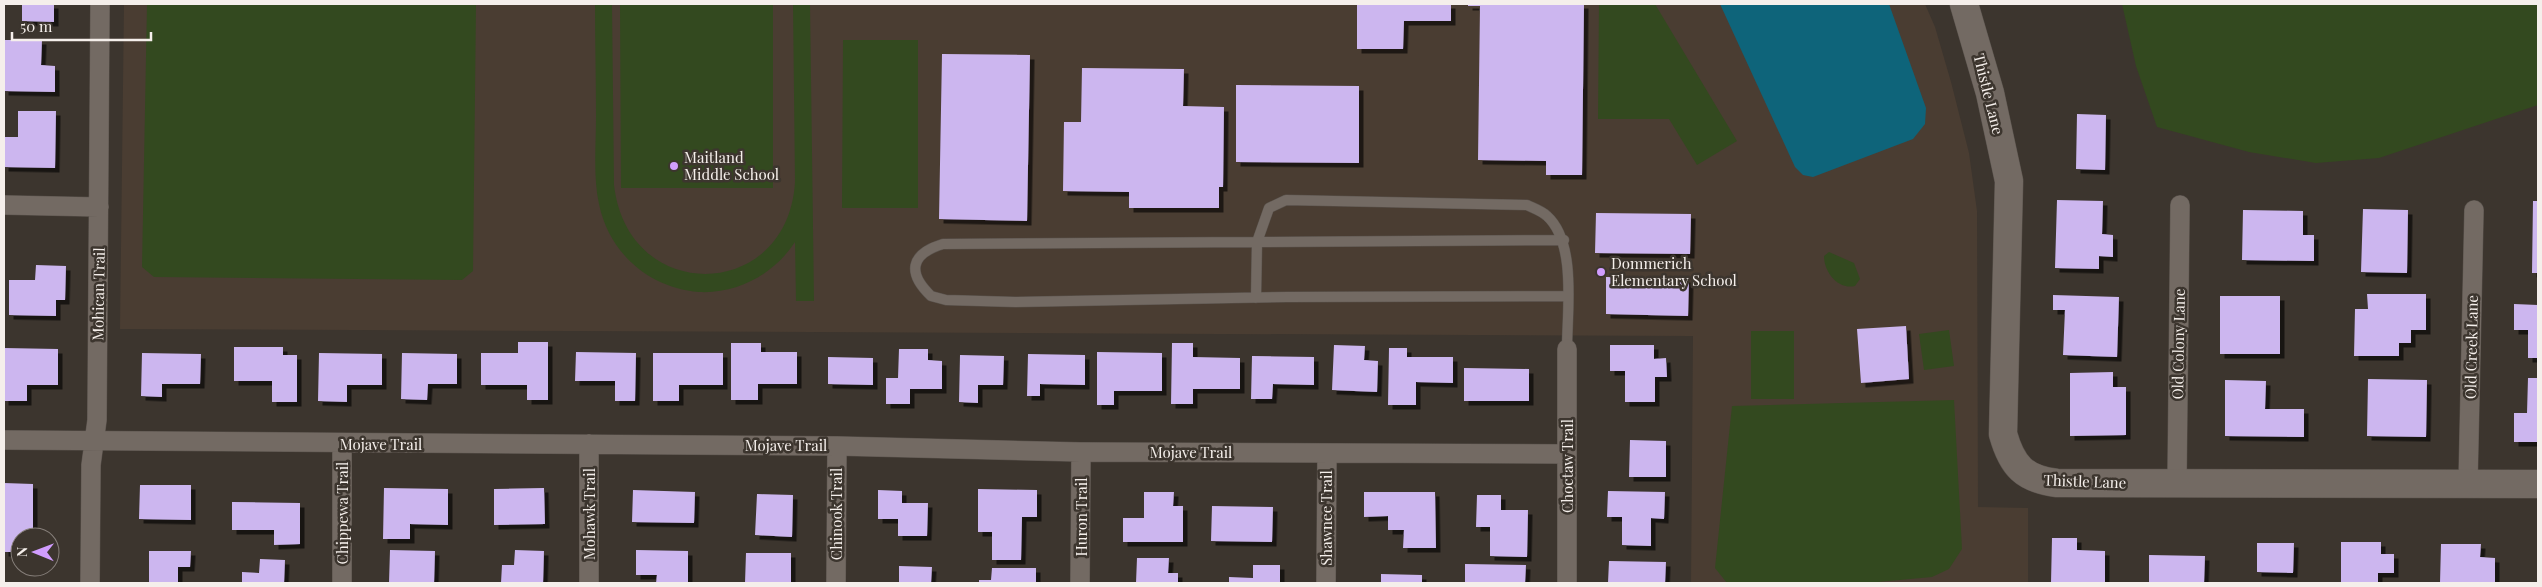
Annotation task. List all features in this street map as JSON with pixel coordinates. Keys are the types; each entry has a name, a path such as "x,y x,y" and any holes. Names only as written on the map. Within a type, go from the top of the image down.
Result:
{"street":[{"name":"Mohican Trail","path":"90,583 91,464 95,440 100,4"},
{"name":"Thistle Lane","path":"1964,4 1990,93 2009,181 2003,434 2008,452 2020,469 2029,477 2057,484 2538,484"},
{"path":"4,205 99,207"},
{"name":"Old Colony Lane","path":"2177,483 2180,205"},
{"name":"Old Creek Lane","path":"2468,484 2474,210"},
{"name":"Choctaw Trail","path":"1567,349 1567,583"},
{"name":"Mojave Trail","path":"4,440 342,444 836,446 1081,452 1568,454"},
{"name":"Chippewa Trail","path":"342,444 342,583"},
{"name":"Mohawk Trail","path":"589,444 589,583"},
{"name":"Chinook Trail","path":"836,446 836,583"},
{"name":"Huron Trail","path":"1080,583 1081,452"},
{"name":"Shawnee Trail","path":"1326,453 1326,583"}],"lane":[{"path":"1256,298 1257,242 1269,208 1286,200 1527,205 1547,216 1564,240 1567,262 1567,349"},
{"path":"1564,240 943,244 927,249 914,265 914,274 923,289 931,296 946,300 1015,302 1567,296"}],"shaded area":[{"path":"124,4 1925,4 1935,27 1969,153 1977,211 1978,507 2028,508 2028,583 1691,583 1693,336 120,329"}],"green space":[{"path":"147,4 476,4 473,271 462,280 154,277 142,267"},
{"path":"595,4 612,4 614,185 626,225 647,252 676,269 707,274 738,268 766,250 786,222 795,182 793,4 810,4 814,301 796,301 795,242 777,264 754,280 728,290 713,292 681,289 664,283 634,265 622,252 604,222 597,194 595,161"},
{"path":"620,4 773,4 773,188 621,188"},
{"path":"1599,4 1655,4 1737,141 1697,165 1669,119 1598,119"},
{"path":"2122,4 2538,4 2538,105 2379,158 2316,163 2249,152 2157,127 2136,66"},
{"path":"843,40 918,40 918,208 842,208"},
{"path":"1829,252 1854,263 1860,279 1855,286 1843,285 1829,274 1824,256"},
{"path":"1949,330 1954,366 1924,370 1919,334"},
{"path":"1751,331 1794,331 1794,399 1751,399"},
{"path":"1954,400 1962,549 1949,569 1932,577 1867,583 1727,583 1715,568 1732,406"}],"water":[{"path":"1720,4 1889,4 1926,108 1925,124 1913,139 1813,177 1803,175 1795,167"}],"building":[{"path":"22,4 54,4 54,22 22,21"},
{"path":"1357,4 1451,4 1451,21 1404,21 1403,49 1357,49"},
{"path":"1468,4 1584,4 1582,175 1546,175 1546,161 1478,160 1480,6 1468,6"},
{"path":"4,40 42,40 41,65 55,66 55,92 4,91"},
{"path":"942,54 1030,55 1027,221 939,219"},
{"path":"1082,68 1184,69 1183,106 1224,107 1223,187 1219,187 1219,208 1129,208 1129,192 1063,191 1064,122 1081,122"},
{"path":"1236,85 1359,86 1359,163 1236,162"},
{"path":"18,111 56,111 55,168 4,167 4,137 18,137"},
{"path":"2077,114 2106,115 2105,170 2076,169"},
{"path":"2057,200 2103,201 2102,234 2113,235 2113,257 2099,256 2099,269 2055,268"},
{"path":"2533,201 2538,201 2538,273 2532,273"},
{"path":"2363,209 2408,210 2407,273 2361,272"},
{"path":"2243,210 2303,211 2303,235 2314,235 2314,261 2242,260"},
{"path":"1596,213 1691,214 1690,254 1595,253"},
{"path":"36,265 66,266 65,300 56,300 56,316 9,315 9,280 35,280"},
{"path":"1606,277 1689,278 1688,316 1606,314"},
{"path":"2367,294 2426,294 2426,330 2411,330 2411,343 2399,343 2399,356 2354,356 2355,309 2368,309"},
{"path":"2053,295 2119,297 2117,357 2063,355 2065,310 2053,310"},
{"path":"2220,296 2280,296 2280,354 2220,354"},
{"path":"2514,304 2538,305 2538,358 2528,358 2528,330 2514,330"},
{"path":"1906,326 1909,379 1861,383 1857,329"},
{"path":"518,342 548,342 548,400 527,400 527,385 481,385 481,353 518,353"},
{"path":"731,343 761,343 761,352 797,352 797,384 758,384 758,400 731,400"},
{"path":"1172,343 1193,343 1193,357 1240,358 1240,389 1193,389 1193,404 1171,404"},
{"path":"1334,345 1365,346 1364,360 1378,361 1377,392 1332,390"},
{"path":"1610,345 1654,345 1654,359 1666,358 1667,377 1655,377 1655,402 1625,402 1625,371 1610,371"},
{"path":"234,347 283,347 283,355 297,355 297,402 272,402 272,381 234,381"},
{"path":"4,348 58,349 58,385 27,385 27,401 4,401"},
{"path":"1389,348 1407,348 1407,357 1453,357 1453,383 1416,382 1416,405 1388,405"},
{"path":"899,349 928,349 928,360 942,361 942,389 910,389 910,404 886,404 886,378 898,378"},
{"path":"576,352 636,353 635,401 615,401 615,381 575,381"},
{"path":"1097,352 1162,353 1162,391 1114,391 1114,405 1097,405"},
{"path":"142,353 201,354 200,384 162,384 162,397 141,396"},
{"path":"319,353 382,354 382,385 347,385 347,402 318,401"},
{"path":"402,353 457,354 457,384 428,384 427,400 401,399"},
{"path":"653,353 723,353 723,385 679,385 679,401 653,401"},
{"path":"1028,354 1085,355 1085,385 1040,384 1040,396 1027,396"},
{"path":"960,355 1004,356 1003,385 978,385 978,403 959,402"},
{"path":"1252,356 1314,357 1314,385 1273,384 1272,399 1251,399"},
{"path":"828,357 873,358 873,385 828,384"},
{"path":"1464,368 1529,369 1529,401 1464,401"},
{"path":"2113,372 2113,387 2126,387 2126,435 2070,436 2070,373"},
{"path":"2528,378 2538,378 2538,442 2514,442 2514,413 2527,413"},
{"path":"2368,379 2427,380 2426,437 2367,436"},
{"path":"2225,380 2266,381 2265,409 2304,409 2304,437 2225,436"},
{"path":"1630,440 1666,441 1666,477 1629,477"},
{"path":"4,483 33,484 33,527 10,527 10,552 4,552"},
{"path":"140,485 191,485 191,520 139,519"},
{"path":"384,488 448,489 448,525 410,524 410,539 383,539"},
{"path":"544,488 545,524 494,525 494,489"},
{"path":"978,489 1037,490 1037,517 1022,517 1021,560 992,560 992,532 978,532"},
{"path":"633,490 695,492 694,523 632,522"},
{"path":"878,490 902,491 902,503 928,503 927,536 898,536 898,519 878,519"},
{"path":"1608,491 1665,492 1664,519 1651,518 1651,546 1622,545 1622,517 1607,517"},
{"path":"1144,492 1174,492 1173,506 1183,506 1183,542 1123,542 1123,518 1144,518"},
{"path":"1364,492 1435,492 1436,548 1403,548 1404,530 1388,530 1388,516 1364,517"},
{"path":"757,494 793,495 792,537 755,535"},
{"path":"1477,495 1501,495 1501,510 1528,510 1527,557 1490,556 1490,527 1476,527"},
{"path":"232,502 300,503 300,544 274,545 274,530 232,530"},
{"path":"1212,506 1273,507 1272,542 1211,541"},
{"path":"2052,538 2077,538 2077,550 2105,551 2105,583 2051,583"},
{"path":"2341,542 2381,542 2381,554 2394,554 2394,573 2378,573 2378,583 2341,583"},
{"path":"2257,543 2294,543 2293,573 2257,572"},
{"path":"2441,544 2481,544 2480,557 2495,558 2495,583 2440,583"},
{"path":"390,550 435,551 434,583 389,583"},
{"path":"515,550 544,551 543,583 501,583 502,565 514,565"},
{"path":"636,550 688,551 688,583 656,583 657,575 636,575"},
{"path":"149,551 191,551 190,567 178,567 178,583 149,583"},
{"path":"746,553 791,553 791,583 745,583"},
{"path":"2149,555 2205,556 2204,583 2149,583"},
{"path":"1137,558 1169,558 1168,573 1178,573 1178,583 1136,583"},
{"path":"260,559 285,560 284,583 242,583 242,572 259,573"},
{"path":"1609,561 1666,562 1665,583 1608,583"},
{"path":"1465,564 1526,565 1525,583 1465,583"},
{"path":"1253,565 1280,565 1280,583 1229,583 1229,577 1253,578"},
{"path":"899,566 932,567 931,583 899,583"},
{"path":"992,568 1036,568 1036,583 979,583 979,580 991,580"},
{"path":"1381,574 1422,575 1422,583 1381,583"}],"place":[{"name":"Maitland Middle School","path":"674,166"},
{"name":"Dommerich Elementary School","path":"1601,272"}]}
